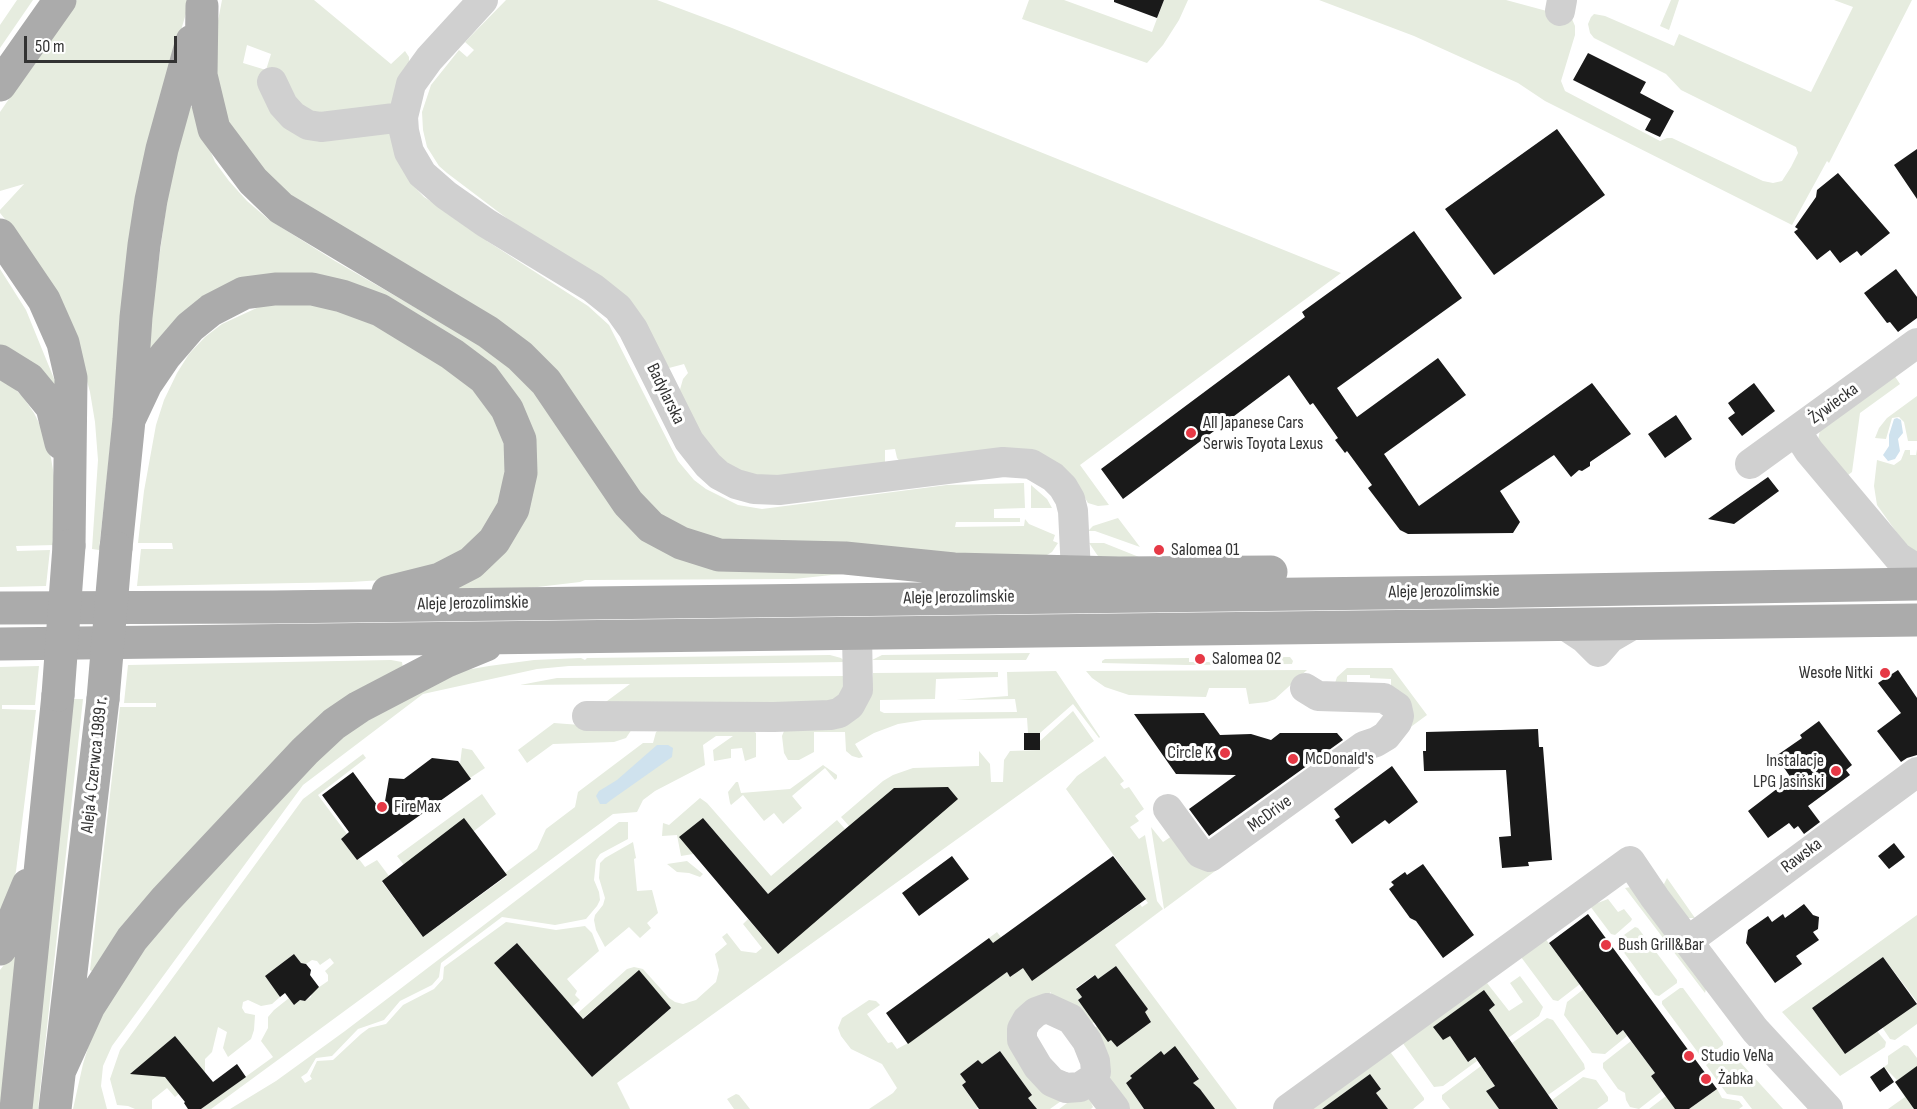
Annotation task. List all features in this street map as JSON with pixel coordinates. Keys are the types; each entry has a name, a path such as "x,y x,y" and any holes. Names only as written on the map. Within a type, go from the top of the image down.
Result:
{"main road":[{"path":"0,85 60,0"},
{"path":"204,3 201,75 214,129 253,181 281,207 488,332 520,356 546,382 628,503 651,527 681,543 719,555 845,558 954,569 1341,574 1464,592"},
{"name":"Aleja 4 Czerwca 1989 r.","path":"55,1109 103,699 129,420 136,317 151,200 177,89 204,3"},
{"path":"0,235 44,300 63,343 71,378 69,546 58,695 16,1109"},
{"path":"129,420 146,384 190,327 211,310 244,293 275,289 312,290 342,296 380,310 452,354 484,378 507,409 520,440 521,473 513,509 494,541 471,563 440,579 329,605"},
{"path":"0,361 29,379 52,407 71,480"},
{"path":"698,601 778,582 954,569"},
{"name":"Aleje Jerozolimskie","path":"0,608 1464,592 1917,584"},
{"name":"Aleje Jerozolimskie","path":"0,644 1917,620"},
{"path":"60,1070 89,1006 132,939 173,890 304,751 334,724 359,707 447,661 503,638"},
{"path":"0,949 42,850"}],"street":[{"name":"Badylarska","path":"483,0 421,51 406,99 403,117 409,152 422,174 433,185 486,223 584,282 618,308 633,329 689,441 701,458 719,475 745,487 778,490 1003,462 1031,464 1053,477 1070,499 1074,516 1076,572"},
{"path":"272,82 283,105 293,116 308,125 321,127 403,117"},
{"name":"Żywiecka","path":"1750,464 1917,343"},
{"path":"1796,431 1809,451 1882,538 1898,556 1917,569"},
{"path":"1849,585 1870,571 1876,563 1882,548 1882,538"},
{"path":"587,716 774,717 839,713 853,702 858,690 857,633"},
{"name":"McDrive","path":"1168,809 1200,853 1210,857 1364,746 1386,736 1399,716 1397,707 1384,698 1318,696 1305,688"},
{"name":"Rawska","path":"1688,940 1917,772"},
{"path":"1288,1109 1630,861 1655,898 1768,1046 1828,1109"},
{"path":"1092,1079 1115,1109"}],"shaded area":[{"path":"17,0 33,0 0,48 0,25"},
{"path":"77,0 190,0 168,74 131,254 99,550 92,549 98,460 95,422 81,359 21,239 0,213 0,210 24,184 0,191 0,112"},
{"path":"222,0 314,0 391,64 405,51 409,57 409,63 388,111 280,113 391,130 409,181 424,197 489,238 487,241 588,306 609,325 678,461 694,480 706,489 738,505 762,509 947,485 1024,483 1025,508 994,509 994,518 1020,518 1020,522 956,522 955,527 1024,526 1025,519 1029,524 1055,535 1053,541 1058,543 1052,552 1042,558 734,546 670,522 646,502 579,403 296,204 229,132 215,65 217,26","holes":["247,45 271,54 266,70 243,63"]},
{"path":"506,0 657,0 1341,273 1080,465 1109,505 1098,506 1088,503 1071,475 902,464 897,458 895,449 885,450 885,463 765,478 732,469 706,446 679,393 683,379 688,373 684,364 669,368 513,223 439,166 427,147 422,112 431,85 459,50 467,57 474,50 465,42"},
{"path":"1029,0 1064,0 1152,32 1164,0 1188,0 1179,20 1163,45 1147,63 1022,19"},
{"path":"1319,0 1506,0 1569,17 1575,26 1575,35 1561,81 1565,91 1660,141 1672,138 1763,181 1773,183 1782,181 1791,167 1798,153 1796,147 1681,90 1666,74 1594,38 1588,24 1591,17 1594,14 1605,16 1674,46 1679,34 1811,92 1853,7 1834,0 1912,0 1829,163 1827,161 1792,225 1545,101 1518,83 1414,36"},
{"path":"1671,0 1679,0 1669,30 1660,26"},
{"path":"189,106 192,107 215,162 247,201 268,219 335,261 475,342 497,357 534,389 630,525 860,572 794,579 585,580 486,593 454,591 499,554 517,405 295,279 145,359 171,173"},
{"path":"0,269 26,310 57,386 0,348"},
{"path":"280,303 315,304 356,317 389,332 447,367 473,387 501,425 511,467 489,529 453,558 382,580 137,586 141,549 173,549 172,543 138,543 144,491 156,425 164,400 177,373 189,354 205,337 222,324 261,306"},
{"path":"1892,372 1900,384 1860,413 1852,472 1848,475 1818,440 1820,430"},
{"path":"0,378 23,397 34,413 44,433 51,458 55,482 55,545 16,546 17,551 50,550 46,586 0,587"},
{"path":"1917,396 1917,441 1908,441 1904,422 1899,417 1892,418 1886,439 1875,438 1887,418"},
{"path":"1917,449 1917,556 1902,540 1877,505 1874,486 1877,460 1894,465 1901,460 1905,450 1910,450 1910,455 1916,455"},
{"path":"1031,485 1047,499 1052,508 1031,508"},
{"path":"1118,518 1140,547 1095,531 1088,531 1093,526"},
{"path":"1089,543 1104,543 1149,561 1100,559"},
{"path":"1030,653 1026,660 872,660 882,655"},
{"path":"830,655 841,658 845,662 569,666 537,669 423,694 303,785 112,1046 103,1066 101,1086 107,1109 73,1109 94,1028 119,978 284,788 365,715 466,670 534,660"},
{"path":"1211,657 1290,657 1293,661 1292,664 1102,663 1105,659 1189,658 1189,662 1210,662"},
{"path":"391,660 402,662 403,668 93,972 90,970 120,707 156,707 156,703 124,703 128,665"},
{"path":"39,666 35,705 2,705 2,709 36,710 16,871 9,902 0,924 0,667"},
{"path":"1347,668 1392,668 1427,715 1378,751 1391,679 1370,678 1370,675 1347,675 1347,690 1335,683 1337,677"},
{"path":"1307,670 1275,699 1249,704 1246,688 1209,688 1206,697 1129,695 1105,687 1086,671"},
{"path":"1056,671 1099,738 1073,704 1040,733 1028,733 1027,718 923,720 898,724 874,733 855,744 863,757 859,758 846,751 845,732 814,732 814,752 799,760 788,760 784,753 782,736 784,731 872,685 873,673 998,672 998,677 936,679 935,699 880,700 880,711 884,713 1017,712 1015,699 956,700 1008,696 1007,672"},
{"path":"843,676 848,686 829,706 599,707 630,684 520,685 557,678"},
{"path":"73,699 83,699 38,1109 27,1109"},
{"path":"1073,711 1094,741 617,1083 630,1109 230,1109 276,1081 345,1031 619,822 628,822 628,839 600,854 596,860 594,880 600,900 586,919 555,925 502,917 441,963 439,977 432,985 400,1001 384,1020 358,1029 332,1056 316,1058 307,1073 301,1077 305,1083 312,1079 310,1076 317,1061 333,1060 369,1028 386,1024 403,1005 434,989 443,979 444,967 506,922 556,930 585,926 592,933 599,951 567,979 577,991 575,995 580,1000 572,1007 517,943 494,963 592,1077 671,1008 639,971 582,1019 578,1013 627,969 634,967 643,969 669,998 683,1004 696,1000 716,982 719,970 715,954 727,944 722,937 727,933 741,951 756,953 762,948 743,924 748,919 778,954 849,826 841,817 883,781 913,768 979,766 979,751 990,764 991,782 1003,782 1004,760 1010,751 1040,750 1040,741"},
{"path":"554,723 632,729 626,738 614,742 553,744 527,763 518,750"},
{"path":"659,730 753,731 756,733 756,757 745,761 742,748 731,749 731,758 714,761 713,750 733,736 716,736 703,745 705,765 655,791 643,800 637,812 613,814 211,1109 201,1109 273,1057 261,1041 268,1028 268,1017 289,998 294,1005 300,1000 305,1001 311,997 312,992 328,981 325,971 334,963 330,958 320,965 317,961 312,960 306,964 301,963 294,954 265,976 280,997 272,1004 261,1006 248,1000 243,1002 242,1008 245,1013 255,1015 251,1039 228,1057 223,1048 227,1032 218,1027 212,1052 205,1059 205,1072 175,1097 167,1088 152,1100 152,1109 135,1109 117,1105 110,1079 120,1050 303,799 363,754 366,758 318,795 347,834 341,839 357,860 359,859 365,867 377,860 389,876 382,882 423,937 507,876 505,873 537,849 546,829 575,807 578,792 643,743 653,743 656,732"},
{"path":"462,748 472,750 485,768 470,778 460,764"},
{"path":"1105,756 1124,781 1120,784 1124,789 1129,787 1144,809 1135,816 1139,821 1130,827 1139,839 1145,835 1157,901 1163,909 1115,945 1237,1109 1211,1109 1202,1091 1198,1092 1192,1084 1199,1078 1175,1047 1164,1055 1161,1053 1130,1076 1132,1078 1126,1083 1144,1109 1126,1109 1107,1082 1090,1031 1097,1026 1113,1038 1117,1047 1151,1022 1143,1013 1149,1008 1116,966 1098,979 1094,975 1076,988 1082,997 1078,1000 1088,1014 1100,1018 1087,1027 1050,1004 1051,992 1021,1020 1068,1096 1050,1109 1032,1109 1035,1106 1027,1098 1033,1093 1031,1094 1000,1051 982,1064 978,1060 960,1074 966,1082 962,1085 972,1100 984,1103 976,1109 869,1109 897,1088 882,1064 851,1049 838,1028 842,1018 869,1000 876,1001 880,1005 867,1014 888,1043 892,1042 897,1049 1007,972 1010,977 1015,974 989,938 997,932 1033,980 1140,904 1142,907 1148,903 1066,789 1077,776"},
{"path":"823,765 837,775 837,778 835,780 825,768 792,796 802,808 783,824 774,813 764,821 743,795 731,805 730,803 728,792 736,782 738,782 741,793 790,789"},
{"path":"482,794 496,814 474,831 404,865 397,856"},
{"path":"700,798 707,803 771,876 837,820 845,829 768,894 703,818 693,854 681,856 677,835 662,836 663,823 669,825"},
{"path":"1151,827 1163,842 1175,834 1199,867 1261,837 1164,909"},
{"path":"633,842 637,891 652,890 658,913 647,923 651,928 640,938 629,927 605,947 596,930 594,920 605,898 599,878 600,863"},
{"path":"687,861 703,874 700,877 677,872 667,864"},
{"path":"1667,878 1695,918 1685,918 1665,889 1664,884"},
{"path":"1631,887 1706,989 1705,993 1625,888"},
{"path":"1608,899 1618,912 1624,909 1632,919 1615,935 1611,934 1590,906"},
{"path":"1917,915 1917,1002 1883,957 1812,1008 1845,1054 1877,1031 1886,1042 1885,1047 1840,1076 1782,1012"},
{"path":"1635,927 1677,980 1677,983 1659,996 1655,995 1617,943 1617,940"},
{"path":"1544,937 1580,984 1558,1001 1553,1000 1521,957"},
{"path":"17,948 0,1109 0,970"},
{"path":"1520,976 1543,1007 1539,1016 1508,1038 1489,1010 1495,1005 1484,990 1434,1027 1450,1036 1468,1062 1475,1058 1477,1061 1443,1086 1434,1087 1402,1042 1487,983 1509,1011 1523,1002 1510,983"},
{"path":"1589,985 1597,1009 1617,1035 1623,1030 1627,1036 1605,1054 1592,1053 1564,1015 1567,1002"},
{"path":"1683,988 1723,1042 1723,1045 1705,1058 1702,1058 1662,1004 1662,1001"},
{"path":"1917,1004 1917,1024 1895,1040 1890,1039 1882,1027"},
{"path":"1547,1018 1553,1020 1584,1064 1585,1069 1548,1095 1512,1043"},
{"path":"1631,1041 1655,1073 1651,1076 1662,1091 1639,1109 1630,1107 1625,1093 1618,1089 1603,1068 1603,1063"},
{"path":"1904,1045 1908,1046 1917,1058 1917,1105 1912,1109 1888,1109 1905,1097 1895,1082 1897,1080 1884,1067 1888,1064 1888,1056"},
{"path":"1726,1050 1730,1051 1783,1109 1752,1109 1742,1096 1727,1094 1706,1065"},
{"path":"1386,1051 1391,1053 1424,1098 1413,1109 1388,1109 1376,1093 1381,1089 1370,1074 1322,1109 1303,1109"},
{"path":"1481,1066 1495,1086 1487,1091 1499,1109 1450,1109 1442,1099 1442,1095"},
{"path":"1583,1077 1596,1080 1608,1097 1608,1101 1597,1109 1559,1109 1552,1100"},
{"path":"1086,1089 1110,1109 1096,1109 1091,1103 1093,1107 1091,1109 1059,1109"},
{"path":"1717,1089 1722,1098 1739,1101 1743,1106 1739,1109 1689,1109"},
{"path":"736,1094 750,1109 734,1109 727,1099"},
{"path":"1666,1096 1675,1109 1649,1109"}],"water":[{"path":"1894,419 1901,420 1903,433 1898,439 1900,451 1895,459 1888,461 1883,455 1889,446 1889,435"},
{"path":"657,745 668,745 673,748 672,757 606,804 600,804 596,796 599,791 617,780"}],"building":[{"path":"1114,0 1164,0 1157,18 1114,2"},
{"path":"1588,53 1646,82 1640,93 1674,111 1660,137 1645,130 1651,119 1573,80"},
{"path":"1557,129 1605,195 1494,275 1445,209"},
{"path":"1917,149 1917,199 1894,165"},
{"path":"1838,173 1890,233 1861,256 1857,251 1840,263 1830,250 1817,260 1794,232 1798,229 1795,227 1816,197 1817,190"},
{"path":"1414,231 1462,298 1337,388 1357,417 1438,358 1466,395 1384,454 1419,506 1592,383 1631,434 1590,462 1590,466 1582,471 1579,470 1571,477 1554,455 1500,491 1520,522 1513,533 1408,534 1400,530 1368,488 1372,485 1347,451 1345,453 1335,440 1338,438 1313,403 1310,405 1289,375 1123,499 1101,469 1305,317 1302,312"},
{"path":"1896,269 1917,297 1917,318 1898,332 1890,322 1887,323 1864,293"},
{"path":"1754,383 1775,411 1742,436 1728,418 1735,413 1728,403"},
{"path":"1676,415 1692,439 1665,458 1648,434"},
{"path":"1768,477 1779,491 1734,524 1708,519"},
{"path":"1898,670 1917,698 1917,755 1901,762 1877,731 1901,713 1878,683"},
{"path":"1204,713 1220,735 1251,734 1271,740 1280,733 1337,733 1343,740 1209,836 1189,809 1236,775 1176,774 1134,714"},
{"path":"1819,721 1852,765 1846,770 1850,775 1808,806 1820,822 1804,834 1798,826 1794,829 1789,823 1768,838 1748,811 1791,778 1776,756 1802,738 1800,735"},
{"path":"1538,729 1539,747 1543,747 1552,860 1528,862 1529,866 1502,868 1499,837 1511,836 1506,770 1424,771 1423,751 1426,751 1426,732"},
{"path":"1024,733 1040,733 1040,750 1024,750"},
{"name":"FireMax","path":"432,758 458,761 471,779 357,860 341,839 349,832 322,795 353,772 383,813 389,778 404,779"},
{"path":"1392,766 1418,802 1389,824 1385,820 1352,844 1335,820 1340,817 1334,809"},
{"path":"948,787 958,799 778,954 679,837 703,818 768,894 894,788"},
{"path":"464,818 507,875 423,937 382,881"},
{"path":"1894,843 1905,857 1889,869 1878,856"},
{"path":"952,856 969,879 919,916 902,893"},
{"path":"1113,856 1146,899 1032,981 1023,968 1010,977 1007,972 908,1044 886,1013 989,938 993,943"},
{"path":"1423,864 1474,935 1443,958 1389,889 1394,885 1391,882 1405,872 1407,875"},
{"path":"1804,904 1813,915 1819,917 1818,929 1813,932 1819,940 1796,956 1802,964 1775,983 1746,943 1748,930 1768,916 1772,922 1783,914 1785,918"},
{"path":"1588,914 1717,1089 1689,1109 1675,1109 1651,1076 1655,1073 1623,1030 1617,1035 1549,943"},
{"path":"517,943 583,1019 639,970 671,1008 592,1077 494,963"},
{"path":"294,954 311,970 310,975 319,987 305,1001 300,1000 294,1005 285,993 280,997 265,976"},
{"path":"1883,957 1917,1004 1845,1054 1812,1008"},
{"path":"1116,966 1148,1009 1145,1012 1151,1022 1117,1047 1111,1040 1108,1042 1078,1000 1082,997 1076,989 1095,975 1098,979"},
{"path":"1484,990 1495,1005 1489,1010 1558,1109 1499,1109 1486,1091 1495,1086 1475,1057 1468,1062 1450,1036 1443,1040 1433,1027"},
{"path":"175,1036 213,1082 237,1064 246,1077 201,1109 188,1109 165,1077 130,1074"},
{"path":"1175,1046 1199,1079 1193,1083 1215,1109 1144,1109 1126,1083 1132,1078 1130,1076 1161,1051 1164,1055"},
{"path":"1000,1051 1032,1095 1028,1098 1037,1109 979,1109 962,1085 966,1082 960,1074 978,1060 982,1064"},
{"path":"1917,1066 1917,1109 1914,1109 1895,1082"},
{"path":"1884,1067 1894,1082 1880,1092 1870,1077"},
{"path":"1370,1074 1381,1089 1376,1093 1388,1109 1322,1109"}],"place":[{"name":"All Japanese Cars Serwis Toyota Lexus","path":"1191,433"},
{"name":"Salomea 01","path":"1159,550"},
{"name":"Salomea 02","path":"1200,659"},
{"name":"Wesołe Nitki","path":"1885,673"},
{"name":"Circle K","path":"1225,753"},
{"name":"McDonald's","path":"1293,759"},
{"name":"Instalacje LPG Jasiński","path":"1836,771"},
{"name":"FireMax","path":"382,807"},
{"name":"Bush Grill&Bar","path":"1606,945"},
{"name":"Studio VeNa","path":"1689,1056"},
{"name":"Żabka","path":"1706,1079"}]}
